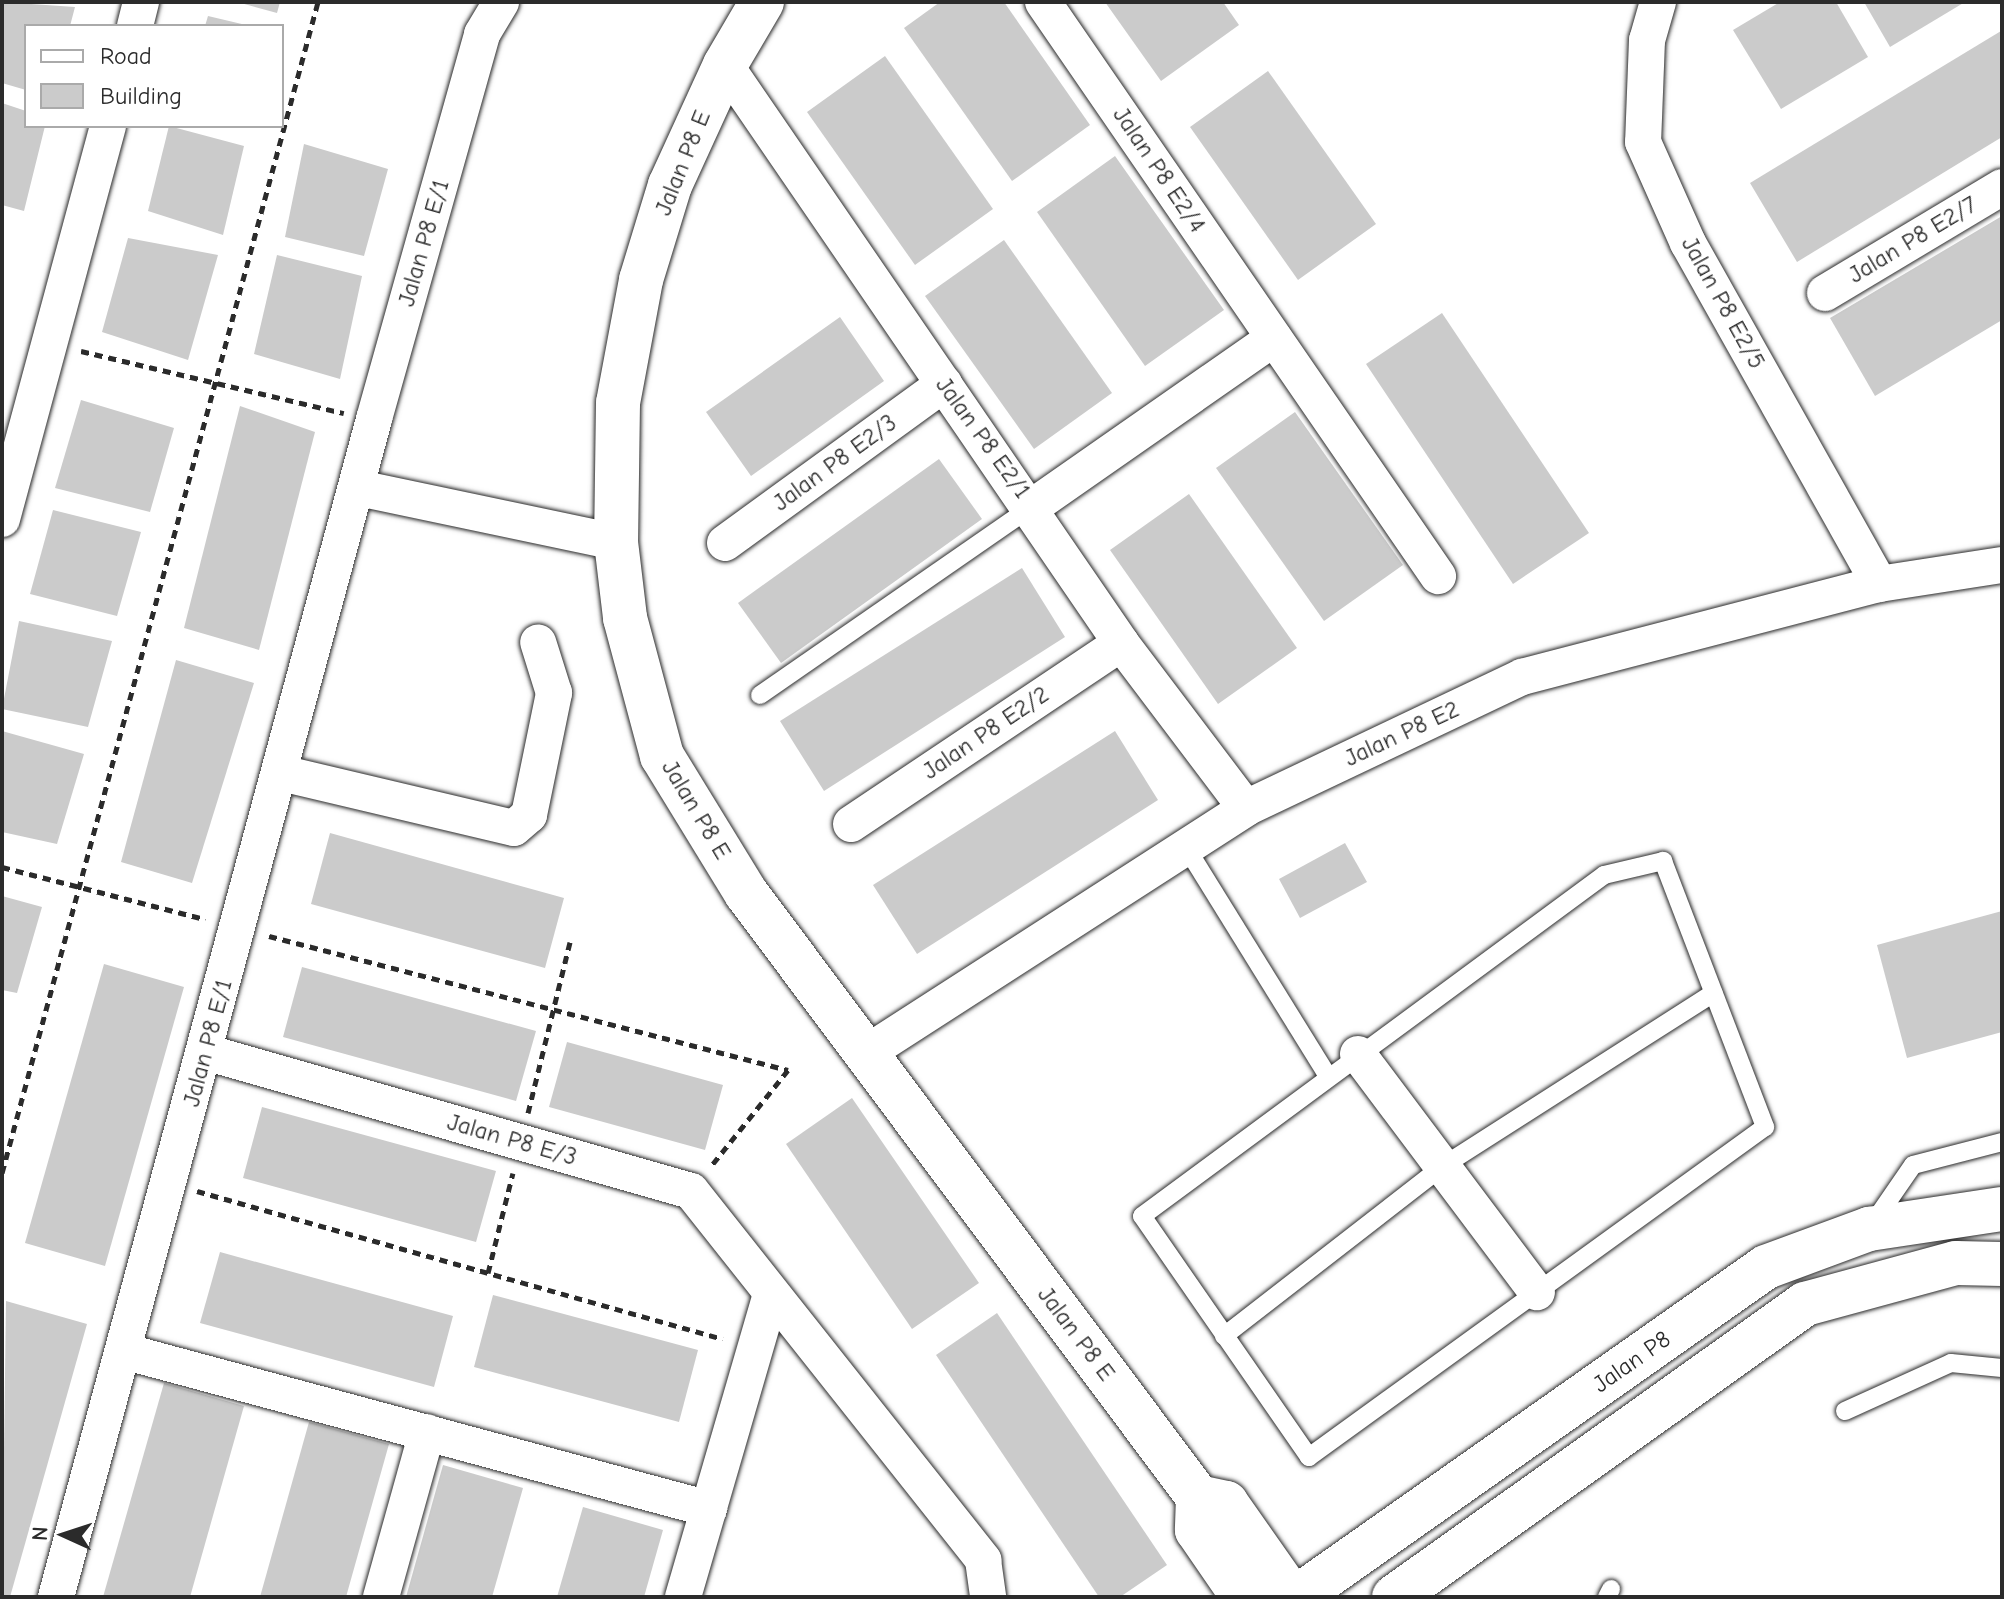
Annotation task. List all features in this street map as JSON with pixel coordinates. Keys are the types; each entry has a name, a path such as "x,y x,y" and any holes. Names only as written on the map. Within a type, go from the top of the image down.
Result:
{"street":[{"path":"136,24 141,2"},
{"name":"Jalan P8 E/1","path":"56,1597 359,488 374,419 482,34 501,2"},
{"name":"Jalan P8 E","path":"762,2 725,65 670,185 641,280 618,403 616,542 625,618 662,756 746,893 1198,1497"},
{"name":"Jalan P8 E2/4","path":"1043,2 1438,576"},
{"name":"Jalan P8 E2/5","path":"1658,2 1647,40 1643,142 1688,243 1879,584"},
{"name":"Jalan P8 E2/1","path":"725,65 1032,507 1121,643 1246,808"},
{"path":"2,519 107,128"},
{"name":"Jalan P8 E2/7","path":"1825,293 2002,187"},
{"path":"1032,507 1274,338"},
{"name":"Jalan P8 E2/3","path":"725,543 944,384"},
{"path":"359,488 616,542"},
{"name":"Jalan P8 E2","path":"865,1054 1184,844 1246,808 1522,677 1879,584 2002,565"},
{"path":"281,773 514,828 529,815 554,693 538,642"},
{"name":"Jalan P8 E2/2","path":"851,824 1121,643"},
{"name":"Jalan P8 E/3","path":"205,1052 691,1191"},
{"path":"1358,1054 1537,1292"},
{"path":"691,1191 770,1298 983,1560 988,1597"},
{"name":"Jalan P8","path":"1294,1597 1766,1267 1869,1229 2002,1209"},
{"path":"1394,1597 1805,1304 1956,1263 2002,1264"},
{"path":"683,1597 770,1298"},
{"path":"123,1351 709,1509"},
{"path":"381,1597 427,1432"},
{"path":"1243,1597 1197,1530 1198,1497 1226,1503 1294,1597"}],"lane":[{"path":"760,695 1032,507"},
{"path":"1184,844 1328,1076"},
{"path":"1663,861 1765,1127 1309,1457 1142,1216 1328,1076 1604,875 1663,861"},
{"path":"1224,1336 1443,1166 1713,993"},
{"path":"1869,1229 1913,1165 2002,1142"},
{"path":"1845,1411 1951,1363 2002,1368"}],"path":[{"path":"284,126 318,2"},
{"path":"2,1173 76,886 284,128"},
{"path":"49,343 374,419"},
{"path":"2,867 788,1070 691,1191"},
{"path":"169,1183 755,1348"}],"building":[{"path":"2,2 75,7 71,24 24,24 24,89 2,83"},
{"path":"237,2 280,2 277,13"},
{"path":"940,2 1004,2 1090,125 1012,181 904,28"},
{"path":"1105,2 1223,2 1239,25 1161,81"},
{"path":"1780,2 1836,2 1868,57 1781,109 1733,30"},
{"path":"1864,2 1965,2 1890,47"},
{"path":"208,16 242,24 206,24"},
{"path":"2001,31 2002,137 1797,262 1750,183"},
{"path":"885,56 993,209 915,265 807,112"},
{"path":"1268,71 1376,224 1298,280 1190,127"},
{"path":"2,103 24,110 24,128 45,128 24,211 2,205"},
{"path":"169,128 244,146 223,235 148,211"},
{"path":"304,144 388,169 364,256 285,237"},
{"path":"1115,156 1224,310 1145,366 1037,212"},
{"path":"2002,216 2002,320 1875,396 1830,318"},
{"path":"128,238 218,255 188,360 102,332"},
{"path":"1004,240 1112,393 1034,449 925,296"},
{"path":"277,255 362,276 340,379 254,354"},
{"path":"1442,313 1589,533 1513,584 1366,364"},
{"path":"840,317 884,381 751,476 706,412"},
{"path":"81,400 174,428 150,512 55,488"},
{"path":"240,406 315,432 259,650 184,628"},
{"path":"1295,412 1403,565 1324,621 1216,468"},
{"path":"939,459 982,519 781,663 738,603"},
{"path":"1189,494 1297,648 1218,704 1110,550"},
{"path":"53,510 141,532 117,616 30,594"},
{"path":"1022,568 1065,637 824,791 780,721"},
{"path":"19,621 112,641 88,727 2,709"},
{"path":"176,660 254,683 192,883 121,862"},
{"path":"2,731 84,754 57,844 2,832"},
{"path":"1115,731 1158,800 917,954 873,885"},
{"path":"330,833 564,898 545,968 311,904"},
{"path":"1345,843 1367,882 1300,918 1279,879"},
{"path":"2,896 42,907 17,993 2,990"},
{"path":"2002,911 2002,1032 1907,1058 1877,945"},
{"path":"104,964 184,987 105,1266 25,1243"},
{"path":"302,967 536,1031 516,1101 283,1037"},
{"path":"567,1042 723,1085 705,1150 549,1107"},
{"path":"852,1098 979,1283 912,1329 786,1144"},
{"path":"262,1107 496,1171 476,1242 243,1178"},
{"path":"220,1252 453,1316 434,1387 200,1323"},
{"path":"493,1295 698,1350 679,1422 474,1367"},
{"path":"6,1301 87,1324 10,1597 2,1597"},
{"path":"997,1313 1167,1565 1120,1597 1099,1597 936,1355"},
{"path":"164,1383 244,1406 190,1597 103,1597"},
{"path":"309,1422 389,1444 346,1597 260,1597"},
{"path":"443,1465 523,1488 492,1597 406,1597"},
{"path":"583,1507 663,1530 644,1597 557,1597"}]}
